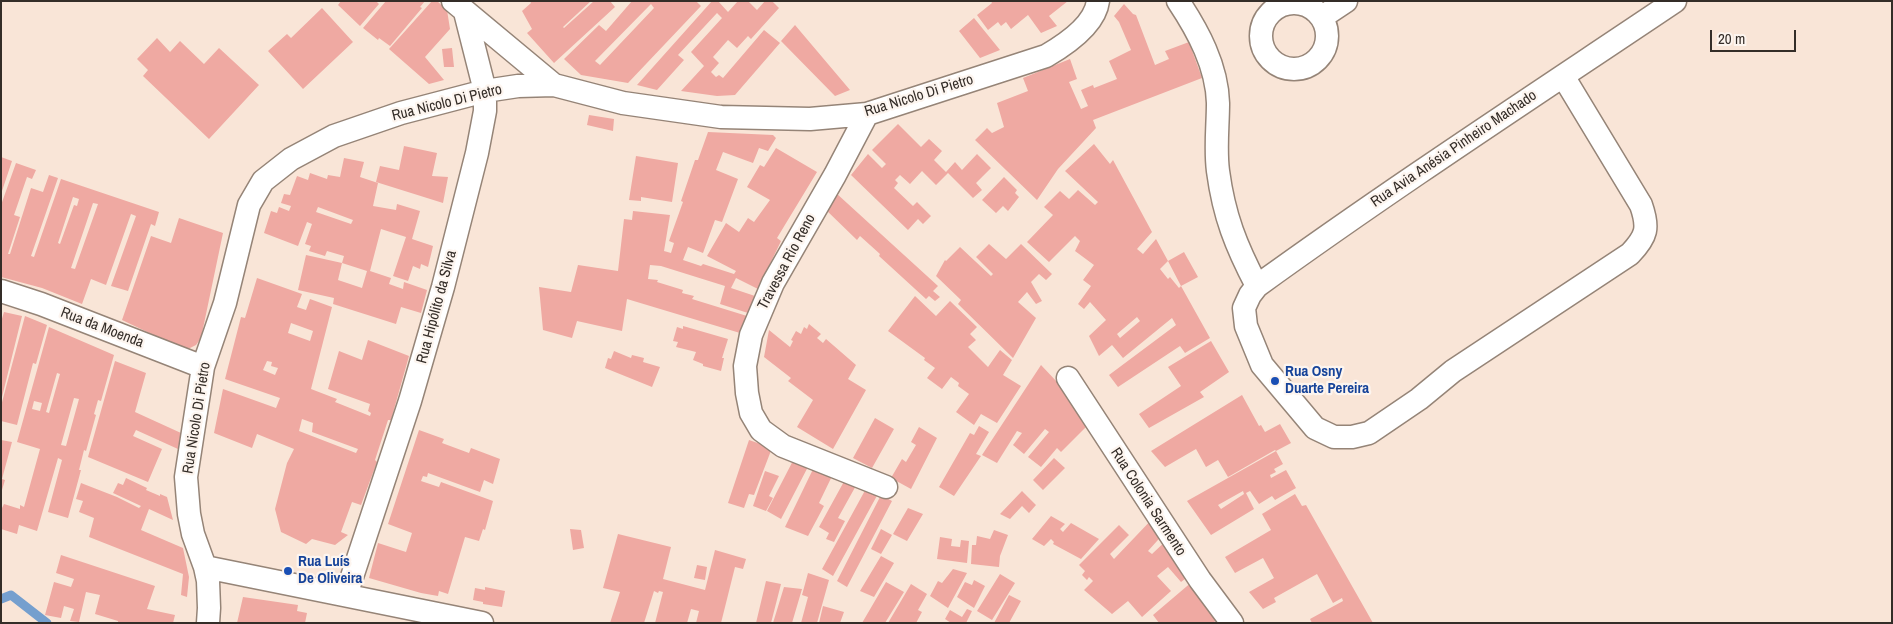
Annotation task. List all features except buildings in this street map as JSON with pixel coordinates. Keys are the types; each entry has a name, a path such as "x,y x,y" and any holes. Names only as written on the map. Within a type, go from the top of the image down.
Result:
{"street":[{"name":"Rua Nicolo Di Pietro","path":"208,623 209,608 205,567 193,534 189,514 186,477 203,367 226,303 249,205 263,181 291,159 334,136 401,113 485,91 518,86 554,85 622,103 721,117 810,119 867,114 1046,56 1072,40 1097,10 1098,1"},
{"path":"1178,1 1198,33 1209,60 1218,101 1216,144 1224,204 1230,227 1242,257 1257,286"},
{"path":"1322,18 1346,1"},
{"name":"Rua Avia Anésia Pinheiro Machado","path":"1563,76 1641,205 1646,221 1644,239 1630,254 1453,371 1419,399 1369,433 1352,437 1334,436 1315,428 1262,365 1246,326 1244,308 1257,286 1309,248 1563,76 1675,1"},
{"path":"459,7 554,85"},
{"name":"Rua Hipólito da Silva","path":"346,595 410,402 443,287 477,154 485,111 485,91 459,7"},
{"name":"Travessa Rio Reno","path":"867,114 835,175 773,283 751,335 745,366 747,394 751,413 761,430 784,446 886,487"},
{"name":"Rua da Moenda","path":"1,291 41,304 203,367"},
{"name":"Rua Colonia Sarmento","path":"1068,378 1200,580 1232,623"},
{"path":"205,567 482,623"}],"waterway":[{"path":"1,599 11,595 47,623"}],"place":[{"name":"Rua Osny Duarte Pereira","path":"1275,381"},
{"name":"Rua Luís De Oliveira","path":"288,571"}]}
